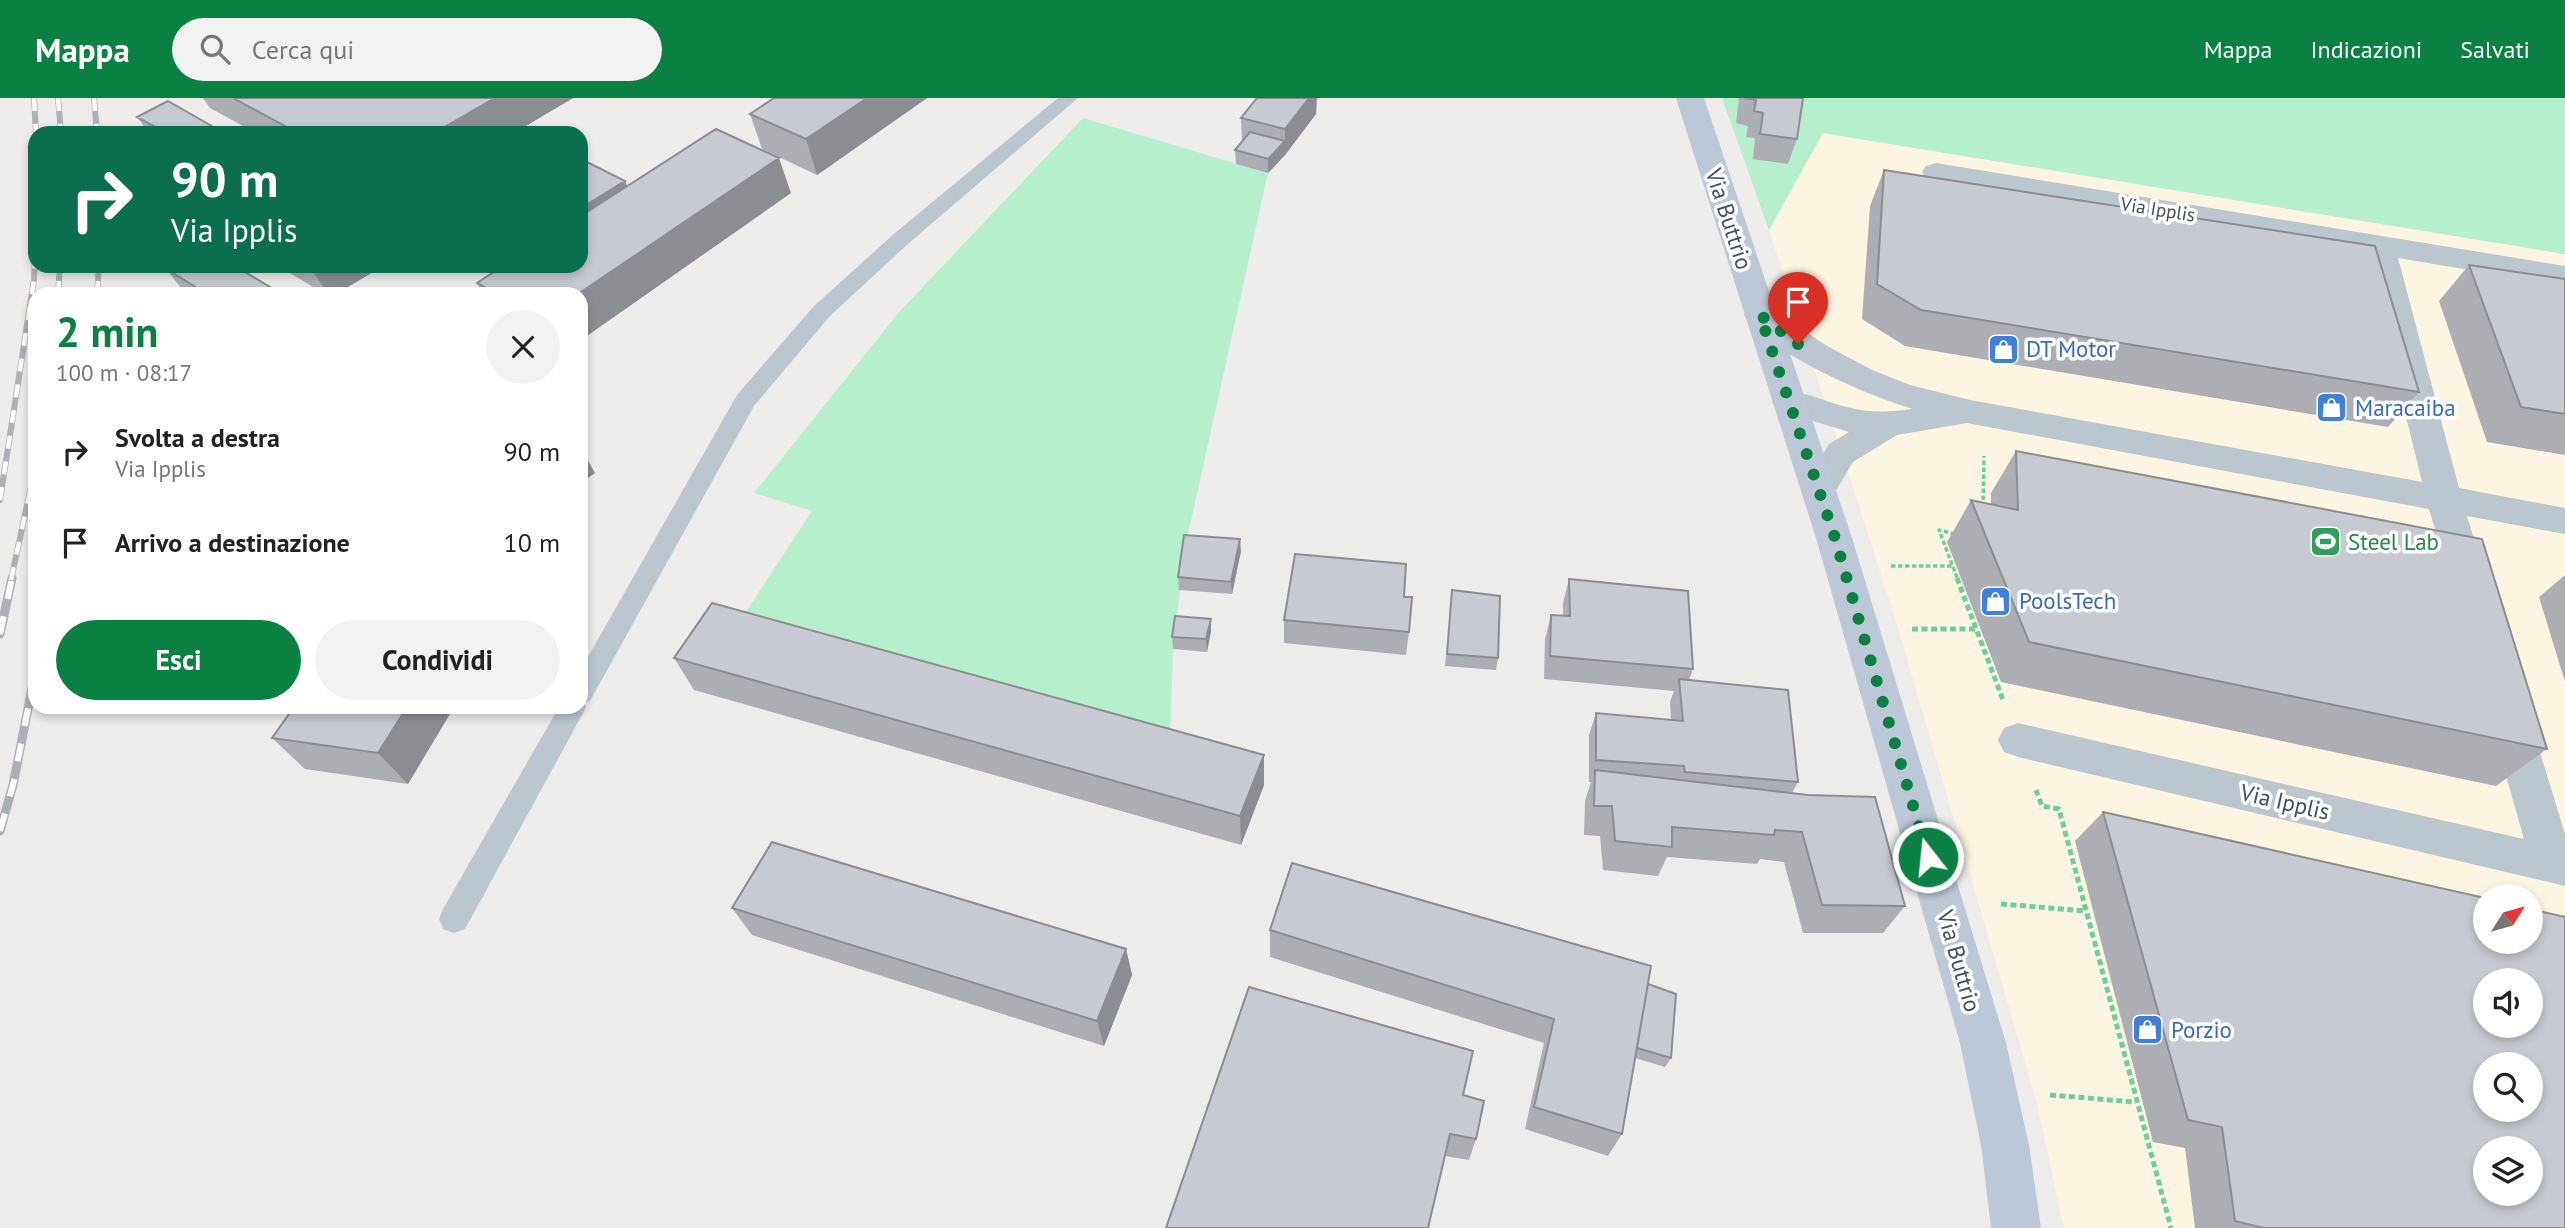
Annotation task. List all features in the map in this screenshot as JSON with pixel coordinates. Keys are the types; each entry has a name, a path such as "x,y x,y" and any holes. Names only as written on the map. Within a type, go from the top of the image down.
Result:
{"street":[{"name":"Via Buttrio","path":"1690,98 1819,490 1983,1043 2005,1144 2016,1228"},
{"name":"Via Ipplis","path":"1936,172 2565,276"},
{"path":"2379,245 2444,499 2479,616"},
{"path":"1760,315 1798,344 1840,369 1879,386 1970,412 2565,521"},
{"path":"1788,402 1837,389 1879,386"},
{"path":"1788,402 1849,420 1889,424 1970,412"},
{"path":"1819,490 1840,453 1889,424"},
{"name":"Via Ipplis","path":"2499,681 2559,865"},
{"name":"Via Ipplis","path":"2018,740 2559,865"}],"lane":[{"path":"588,681 745,401 822,311 902,237 1069,98"},
{"path":"454,919 569,714"}],"path":[{"path":"1983,515 1984,448"},
{"path":"1961,536 1939,530 2042,806 2059,809 2135,1102 2171,1228"},
{"path":"1890,566 1953,566"},
{"path":"1912,629 1976,629"},
{"path":"2001,904 2086,911"},
{"path":"2050,1095 2135,1102"}],"shaded area":[{"path":"1823,133 2565,254 2565,1228 2064,1228 2036,1100 1893,611 1769,230"}],"green space":[{"path":"1722,98 2565,98 2565,254 1823,133 1769,230"},
{"path":"1083,118 1268,173 1185,548 1173,649 1169,758 730,636 812,511 754,493 900,311"}],"building":[{"path":"233,98 495,98 446,126 285,126"},
{"path":"774,98 867,98 806,139 750,114"},
{"path":"1257,98 1309,98 1285,129 1241,118"},
{"path":"1744,98 1803,98 1797,139 1760,134 1763,113 1754,111 1756,100"},
{"path":"168,101 212,126 153,126 137,117"},
{"path":"716,129 779,158 588,287 484,287 477,283 492,273 588,273 588,211"},
{"path":"1250,132 1285,141 1268,159 1235,150"},
{"path":"588,162 625,181 588,204"},
{"path":"1884,170 2375,246 2419,392 1921,310 1877,284"},
{"path":"2469,265 2565,279 2565,414 2521,407"},
{"path":"173,273 247,273 270,287 196,287"},
{"path":"2016,451 2482,539 2547,749 2029,642 1971,500 2018,510"},
{"path":"1184,535 1240,539 1231,582 1178,577"},
{"path":"1295,554 1406,564 1404,597 1412,597 1409,632 1284,620"},
{"path":"1569,579 1688,591 1693,669 1550,656 1551,615 1570,616"},
{"path":"1452,590 1500,596 1498,658 1447,654"},
{"path":"712,603 1264,755 1240,816 674,658"},
{"path":"1175,616 1211,619 1206,639 1172,637"},
{"path":"1679,679 1788,690 1798,782 1685,772 1684,766 1596,760 1596,713 1683,721"},
{"path":"289,714 403,714 378,753 272,738"},
{"path":"1595,770 1808,795 1875,797 1905,906 1822,905 1802,832 1775,830 1774,835 1672,827 1672,847 1615,841 1612,806 1594,806"},
{"path":"2103,812 2473,895 2473,954 2543,954 2543,912 2565,917 2565,1228 2264,1228 2235,1221 2222,1127 2188,1120"},
{"path":"772,842 1126,949 1097,1021 732,908"},
{"path":"1292,863 1651,966 1622,1134 1534,1107 1554,1019 1270,930"},
{"path":"1648,984 1676,994 1671,1058 1637,1048"},
{"path":"1249,987 1473,1051 1463,1095 1484,1101 1476,1139 1450,1134 1428,1228 1166,1228"}],"railway":[{"path":"34,98 36,126"},
{"path":"58,98 60,126"},
{"path":"94,98 96,126"},
{"path":"33,287 34,273"},
{"path":"58,287 60,273"},
{"path":"98,273 98,287"},
{"path":"0,500 28,319"},
{"path":"11,580 28,501"},
{"path":"0,634 12,578"},
{"path":"0,831 13,785 28,709"}],"place":[{"name":"DT Motor","path":"2003,349"},
{"name":"Maracaiba","path":"2332,408"},
{"name":"Steel Lab","path":"2325,542"},
{"name":"PoolsTech","path":"1996,601"},
{"name":"Porzio","path":"2148,1030"}],"route":[{"path":"1798,344 1760,315 1835,538 1928,857"}]}
